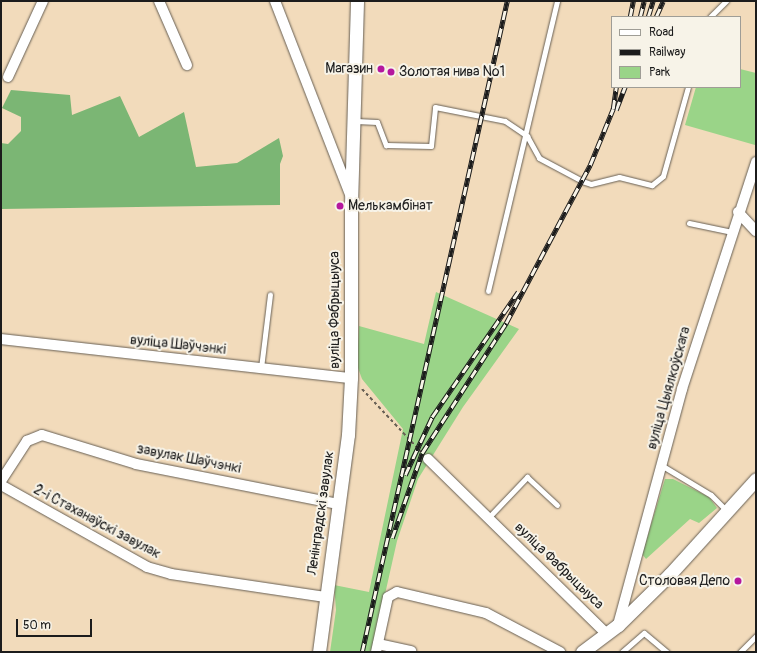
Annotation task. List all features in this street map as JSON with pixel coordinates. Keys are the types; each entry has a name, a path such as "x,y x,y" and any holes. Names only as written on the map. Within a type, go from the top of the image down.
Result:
{"street":[{"path":"8,77 43,1"},
{"path":"275,1 351,196"},
{"name":"вуліца Фабрыцыуса","path":"351,378 351,196 356,121 357,1"},
{"path":"161,2 187,66"},
{"name":"вуліца Цыялкоўскага","path":"618,625 661,465 738,212 756,162"},
{"path":"738,212 756,231"},
{"name":"вуліца Шаўчэнкі","path":"1,339 351,378"},
{"name":"Ленінградскі завулак","path":"319,652 338,504 351,378"},
{"name":"завулак Шаўчэнкі","path":"1,481 27,441 37,435 136,464 338,504"},
{"name":"вуліца Фабрыцыуса","path":"428,459 607,634"},
{"path":"582,652 618,625 729,512 755,481"},
{"name":"2-і Стаханаўскі завулак","path":"1,485 147,567 171,574 325,598"},
{"path":"411,651 377,648 388,597 397,592 486,613 560,652"}],"lane":[{"path":"488,291 557,1"},
{"path":"711,16 726,1"},
{"path":"356,121 377,122 386,146 431,146 435,106 505,121 526,136 539,158 582,181 591,184 619,177 652,184 663,176 688,88"},
{"path":"689,223 732,232"},
{"path":"261,368 270,295"},
{"path":"661,465 711,495 729,512"},
{"path":"487,518 527,477 558,505"},
{"path":"622,652 644,633 667,652"},
{"path":"740,652 756,636"}],"path":[{"name":"вуліца Фабрыцыуса","path":"351,378 428,459"}],"green space":[{"path":"741,69 756,73 755,145 685,125 696,88 741,88"},
{"path":"11,90 70,95 72,115 120,96 139,137 184,112 196,167 237,163 279,138 283,156 280,164 280,205 1,209 1,143 8,144 21,131 21,117 2,108"},
{"path":"436,292 519,329 463,407 418,479 397,541 372,652 330,652 336,610 334,585 369,592 403,429 362,379 357,365 359,326 424,344"},
{"path":"665,479 673,479 709,497 717,508 699,523 690,519 646,559 642,554"}],"railway":[{"path":"362,652 507,1"},
{"path":"630,16 633,1"},
{"path":"640,16 644,1"},
{"path":"648,16 653,1"},
{"path":"656,16 663,1"},
{"path":"392,538 422,453 506,323 590,165 613,109 616,88"},
{"path":"616,110 625,88"},
{"path":"405,475 432,417 518,292"}],"place":[{"name":"Магазин","path":"381,69"},
{"name":"Золотая нива №1","path":"391,72"},
{"name":"Мелькамбінат","path":"340,206"},
{"name":"Столовая Депо","path":"738,581"}]}
